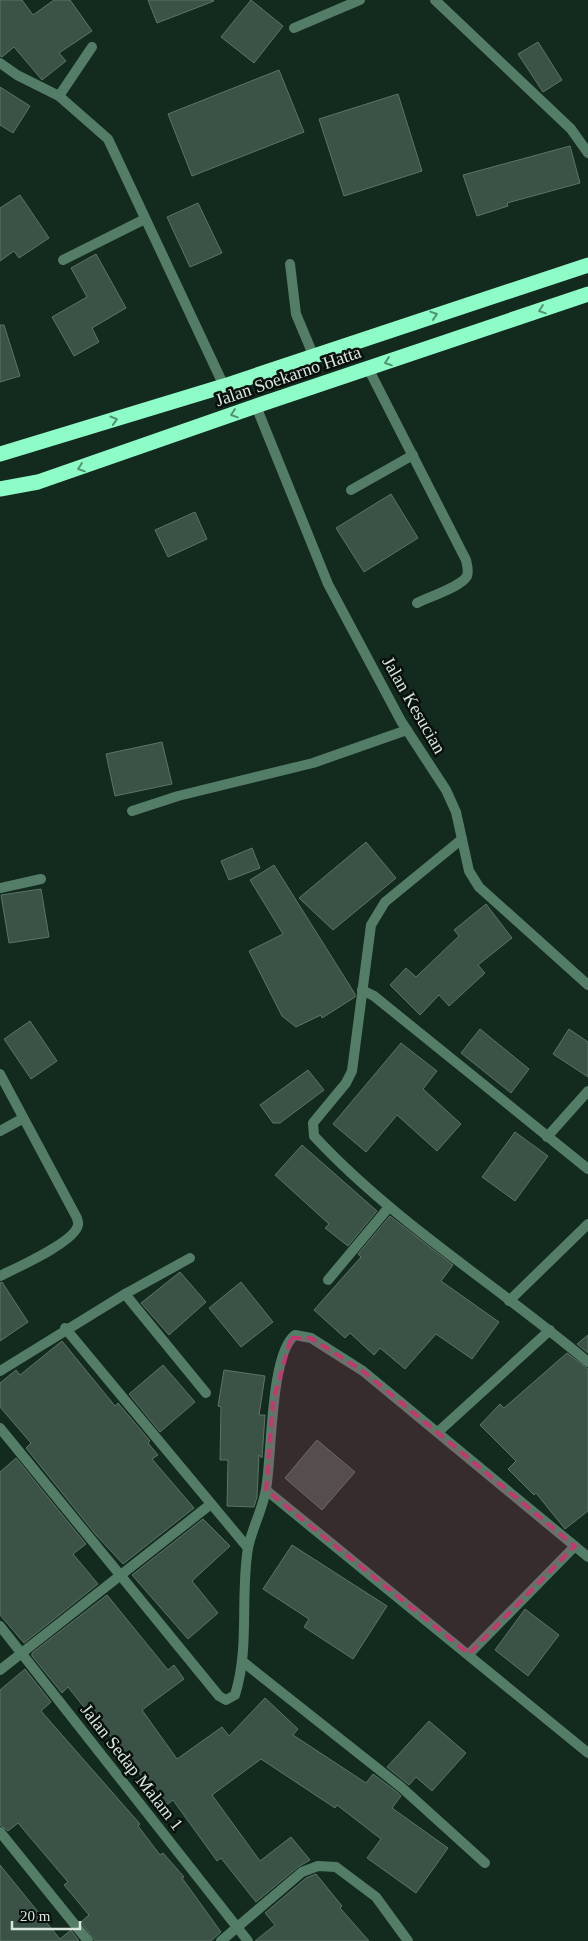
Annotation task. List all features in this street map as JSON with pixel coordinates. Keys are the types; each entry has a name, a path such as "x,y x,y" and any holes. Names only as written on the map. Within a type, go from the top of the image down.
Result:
{"highway":[{"name":"Jalan Soekarno Hatta","path":"0,454 224,386 588,265"},
{"name":"Jalan Soekarno Hatta","path":"0,490 38,482 588,294"}],"street":[{"path":"294,28 360,0"},
{"path":"435,0 571,129 588,153"},
{"path":"59,96 92,48"},
{"path":"0,63 17,75 59,96 108,139 224,386"},
{"path":"63,260 145,219"},
{"path":"290,264 296,314 314,357"},
{"path":"368,368 468,567 468,575 460,583 417,603"},
{"name":"Jalan Kesucian","path":"256,406 328,584 407,730 446,790 456,812 469,871 479,887 587,982"},
{"path":"351,490 413,455"},
{"path":"132,811 178,796 312,762 407,730"},
{"path":"462,839 385,902 371,925 352,1071 346,1083 313,1123 312,1128 314,1136 389,1207 509,1301 550,1330 588,1362"},
{"path":"0,888 40,879"},
{"path":"362,990 374,996 588,1169"},
{"path":"0,1074 22,1119 77,1218 78,1225 73,1234 63,1242 0,1276"},
{"path":"547,1137 588,1091"},
{"path":"0,1131 22,1119"},
{"path":"328,1280 389,1207"},
{"path":"509,1301 588,1224"},
{"path":"0,1370 66,1328 190,1258"},
{"path":"125,1294 206,1393"},
{"path":"66,1328 248,1548"},
{"path":"438,1432 550,1330"},
{"path":"0,1428 219,1696 226,1700 235,1695 242,1661 248,1548 266,1490 273,1401 287,1344 295,1335 311,1338 363,1371 588,1557"},
{"path":"266,1490 588,1753"},
{"path":"0,1670 120,1574 212,1504"},
{"path":"469,1654 575,1546"},
{"name":"Jalan Sedap Malam 1","path":"0,1626 248,1941"},
{"path":"242,1661 401,1787 485,1863"},
{"path":"0,1832 88,1941"},
{"path":"221,1941 302,1872 318,1866 336,1867 376,1897 408,1941"}],"highlighted area":[{"path":"291,1338 311,1338 363,1371 575,1546 469,1654 266,1490 273,1401"}],"building":[{"path":"0,0 22,0 33,15 54,0 70,0 92,31 59,53 66,61 42,80 14,47 2,57 0,56"},
{"path":"148,0 213,0 214,1 157,23"},
{"path":"251,0 283,26 254,63 221,37"},
{"path":"538,42 562,80 543,92 518,54"},
{"path":"279,70 304,132 192,176 168,114"},
{"path":"0,87 30,106 13,133 0,125"},
{"path":"398,94 422,171 344,196 319,119"},
{"path":"570,146 580,183 507,203 508,206 477,216 463,175"},
{"path":"20,195 49,238 19,258 14,251 0,261 0,208"},
{"path":"198,203 222,253 190,267 167,217"},
{"path":"96,254 126,308 92,328 99,342 74,356 52,317 87,297 71,268"},
{"path":"0,325 4,325 20,376 0,382"},
{"path":"391,494 418,538 364,572 336,528"},
{"path":"195,512 207,539 168,557 155,530"},
{"path":"162,742 172,784 115,796 106,754"},
{"path":"366,842 396,878 333,930 299,898"},
{"path":"252,848 260,868 229,880 221,861"},
{"path":"274,865 355,994 355,997 322,1018 321,1015 296,1027 282,1016 249,951 283,934 250,880"},
{"path":"41,889 49,937 9,943 1,895"},
{"path":"486,904 512,938 478,965 485,973 449,1006 439,995 420,1015 390,985 406,968 416,977 459,936 454,930"},
{"path":"30,1021 57,1061 31,1079 4,1039"},
{"path":"480,1029 529,1069 511,1093 461,1053"},
{"path":"569,1029 588,1042 588,1077 553,1054"},
{"path":"401,1043 437,1071 423,1089 461,1124 437,1151 397,1115 366,1152 333,1124"},
{"path":"308,1070 324,1090 280,1123 273,1123 260,1105"},
{"path":"515,1132 548,1156 515,1201 482,1177"},
{"path":"302,1145 377,1211 348,1246 325,1228 329,1224 275,1175"},
{"path":"390,1216 453,1265 441,1281 499,1322 472,1359 436,1334 405,1369 380,1348 374,1355 350,1333 345,1338 314,1310 361,1257 358,1254"},
{"path":"180,1272 206,1302 169,1335 141,1303"},
{"path":"2,1282 28,1322 0,1341 0,1283"},
{"path":"241,1282 273,1322 241,1347 209,1308"},
{"path":"588,1335 588,1353 577,1344"},
{"path":"62,1341 115,1406 118,1403 150,1441 148,1443 158,1455 152,1459 194,1508 123,1564 96,1535 26,1448 31,1443 0,1407 0,1383 16,1370 20,1375"},
{"path":"567,1353 588,1369 588,1511 565,1529 536,1493 534,1495 508,1469 516,1461 480,1425 500,1404 504,1408"},
{"path":"163,1365 195,1402 160,1432 129,1394"},
{"path":"224,1370 265,1376 259,1415 265,1415 262,1458 259,1455 257,1497 254,1507 227,1506 228,1460 220,1460 221,1407 218,1406"},
{"path":"317,1440 355,1472 322,1510 285,1478"},
{"path":"16,1458 86,1544 73,1554 98,1584 24,1643 0,1615 0,1472"},
{"path":"203,1519 230,1546 192,1581 218,1613 188,1639 132,1575"},
{"path":"292,1545 387,1606 353,1659 304,1627 309,1619 263,1589"},
{"path":"107,1595 168,1670 174,1665 184,1679 142,1710 177,1759 222,1727 229,1736 265,1698 298,1729 293,1735 366,1783 373,1774 397,1792 401,1796 392,1808 448,1848 416,1893 367,1858 381,1839 337,1805 335,1808 261,1759 212,1795 260,1861 291,1837 310,1860 298,1867 256,1902 221,1858 217,1861 173,1800 165,1806 93,1714 91,1716 68,1687 62,1693 32,1656 32,1653"},
{"path":"525,1609 559,1635 528,1676 495,1650"},
{"path":"25,1669 51,1702 41,1711 140,1824 138,1826 160,1855 163,1853 184,1877 182,1878 221,1932 211,1941 95,1941 81,1922 89,1915 64,1885 68,1882 18,1823 8,1831 0,1825 0,1690"},
{"path":"429,1721 466,1753 432,1791 416,1777 409,1785 387,1767"},
{"path":"0,1865 60,1939 71,1930 79,1941 0,1941"},
{"path":"316,1874 342,1906 340,1908 369,1941 255,1941 275,1925 265,1913 306,1878"}]}
